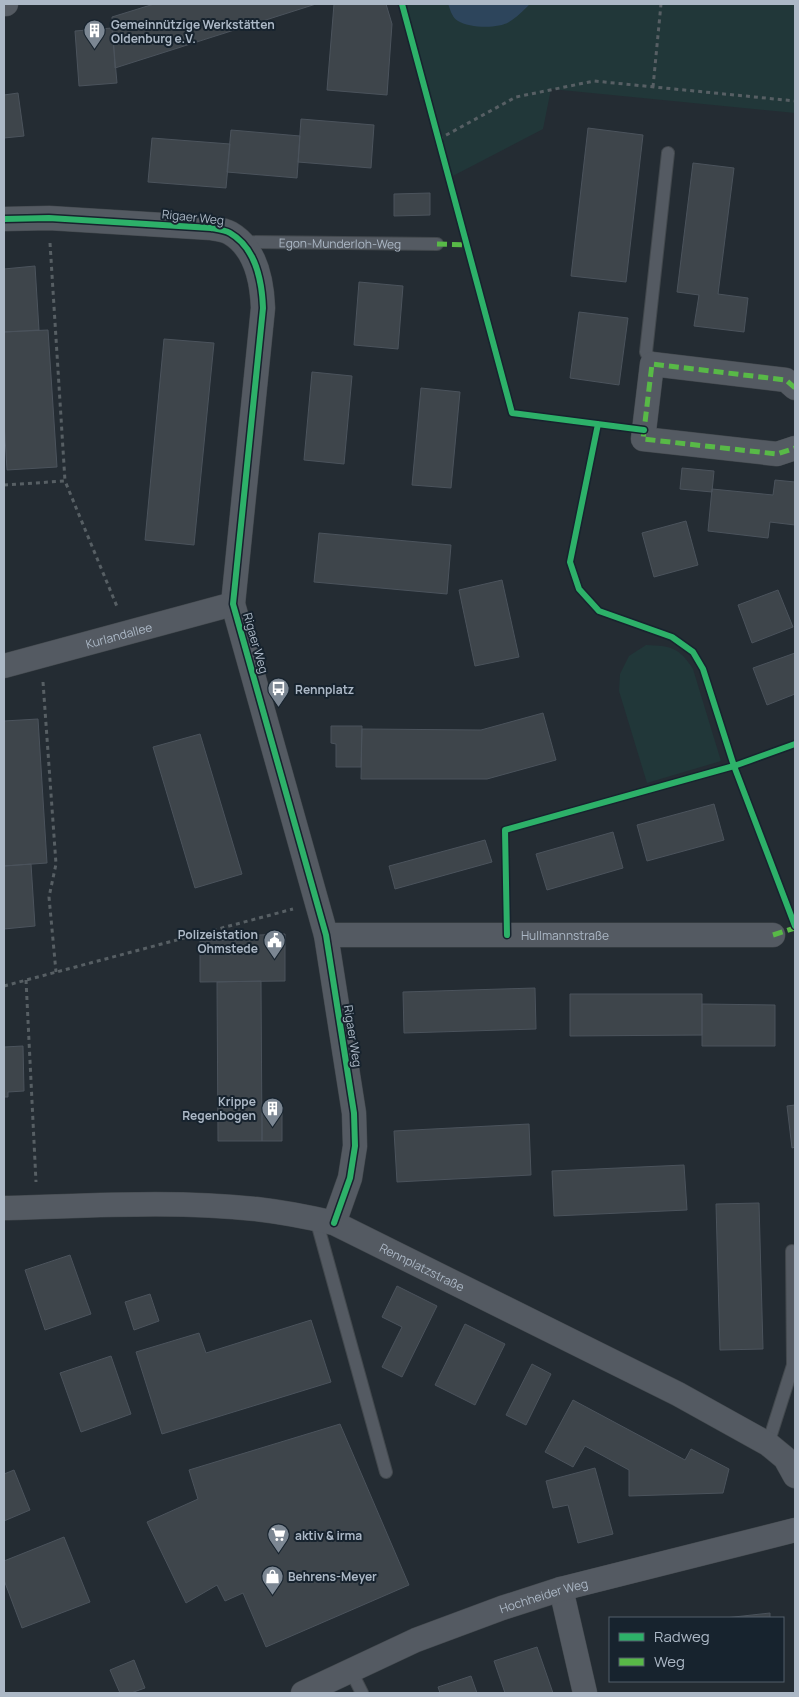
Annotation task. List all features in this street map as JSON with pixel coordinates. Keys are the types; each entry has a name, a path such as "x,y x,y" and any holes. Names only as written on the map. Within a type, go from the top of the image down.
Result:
{"street":[{"name":"Rigaer Weg","path":"4,219 49,218 211,228 228,232 242,242 258,272 263,308 233,604 326,935 354,1113 355,1146 350,1178 325,1221"},
{"path":"795,388 786,380 652,364 643,438 777,454 795,448"},
{"name":"Kurlandallee","path":"4,666 233,604"},
{"name":"Hullmannstraße","path":"326,935 773,935"},
{"name":"Rennplatzstraße","path":"4,1208 189,1204 256,1209 325,1221 678,1394 768,1444 785,1458 795,1476"},
{"name":"Hochheider Weg","path":"303,1693 416,1640 502,1608 560,1589 795,1530"},
{"path":"560,1589 585,1693"}],"lane":[{"path":"652,364 646,352 668,153"},
{"name":"Egon-Munderloh-Weg","path":"242,242 437,244"},
{"path":"325,1221 386,1472"},
{"path":"768,1444 793,1365 792,1251"},
{"path":"351,1671 362,1693"}],"path":[{"path":"653,87 661,4"},
{"path":"439,139 516,97 594,81 795,101"},
{"path":"49,218 65,481 128,632"},
{"path":"4,485 65,481"},
{"path":"41,656 56,864 49,897 56,972"},
{"path":"4,986 316,902"},
{"path":"26,980 37,1207"}],"green space":[{"path":"402,4 448,4 453,16 530,4 795,4 795,113 551,89 543,129 449,178"},
{"path":"646,645 674,649 683,656 693,669 721,761 647,783 619,691 620,674 629,656"}],"water":[{"path":"448,4 530,4 509,22 498,26 484,27 469,25 456,20"}],"building":[{"path":"154,4 316,4 115,68 112,17"},
{"path":"334,4 386,4 392,24 387,95 327,90"},
{"name":"Gemeinnützige Werkstätten Oldenburg e.V.","path":"112,28 117,83 79,86 75,31"},
{"path":"18,93 24,136 4,138 4,95"},
{"path":"301,119 374,125 371,168 298,162"},
{"path":"588,128 643,135 626,282 571,276"},
{"path":"231,130 300,136 297,178 227,172"},
{"path":"152,138 230,144 226,188 148,182"},
{"path":"693,163 734,168 718,294 748,298 744,332 694,326 699,295 677,292"},
{"path":"430,193 430,215 394,216 394,194"},
{"path":"35,266 39,330 4,332 4,269"},
{"path":"359,282 403,286 398,349 354,345"},
{"path":"579,312 628,318 619,385 570,378"},
{"path":"48,330 57,467 7,470 4,421 4,332"},
{"path":"164,339 214,343 194,545 145,540"},
{"path":"312,372 352,376 344,464 304,460"},
{"path":"421,388 460,392 451,488 412,485"},
{"path":"682,468 714,471 712,492 680,489"},
{"path":"775,480 795,482 795,525 770,522 768,538 708,531 712,489 773,495"},
{"path":"686,521 698,565 654,577 642,533"},
{"path":"319,533 451,545 447,594 314,582"},
{"path":"502,580 519,657 475,666 459,590"},
{"path":"778,590 793,627 752,643 738,605"},
{"path":"795,653 795,694 767,705 753,668"},
{"path":"543,713 556,760 487,779 361,779 362,729 481,730"},
{"path":"38,719 47,863 4,866 4,721"},
{"path":"331,726 362,726 361,767 336,767 336,744 331,743"},
{"path":"200,734 242,874 195,888 153,747"},
{"path":"714,804 724,840 647,861 637,825"},
{"path":"613,832 623,868 547,890 536,854"},
{"path":"485,840 492,862 395,889 389,866"},
{"path":"31,864 35,926 4,929 4,866"},
{"path":"285,934 285,981 200,982 200,941 259,940 259,935"},
{"path":"261,981 262,1141 218,1141 217,982"},
{"path":"535,988 536,1029 404,1033 403,992"},
{"path":"570,994 702,994 702,1035 570,1036"},
{"path":"702,1004 775,1005 775,1046 702,1046"},
{"path":"23,1046 24,1091 8,1092 8,1097 4,1097 4,1047"},
{"path":"795,1105 795,1147 792,1148 787,1106"},
{"name":"Krippe Regenbogen","path":"282,1112 282,1141 262,1141 262,1113"},
{"path":"529,1124 531,1175 397,1182 394,1131"},
{"path":"684,1165 687,1210 554,1216 552,1171"},
{"path":"759,1203 763,1349 720,1350 716,1204"},
{"path":"70,1255 91,1314 45,1330 25,1270"},
{"path":"397,1286 437,1306 402,1377 382,1367 402,1327 382,1317"},
{"path":"150,1294 159,1321 134,1330 125,1302"},
{"path":"311,1320 331,1382 162,1434 136,1352 199,1333 206,1353"},
{"path":"465,1324 505,1344 475,1405 435,1385"},
{"path":"111,1356 131,1414 81,1432 60,1373"},
{"path":"532,1364 551,1374 526,1425 506,1415"},
{"path":"573,1400 685,1460 691,1449 729,1469 723,1493 629,1496 629,1470 585,1446 573,1467 545,1452"},
{"name":"aktiv & irma","path":"340,1424 409,1585 266,1647 243,1593 225,1601 217,1585 186,1603 147,1522 198,1499 189,1470"},
{"path":"595,1468 613,1534 578,1543 568,1505 553,1508 546,1481"},
{"path":"14,1470 30,1510 4,1521 4,1474"},
{"path":"64,1537 90,1602 22,1628 4,1580 4,1561"},
{"path":"770,1613 770,1617 734,1617"},
{"path":"537,1647 553,1693 505,1693 494,1661"},
{"path":"134,1660 145,1688 131,1693 120,1693 110,1670"},
{"path":"471,1676 477,1693 440,1693 438,1687"}],"marked path":[{"path":"437,244 467,245"},
{"path":"795,388 786,380 652,364 643,439 777,454 795,448"},
{"path":"773,935 795,928"}],"cycle path":[{"path":"402,4 512,413 644,430"},
{"path":"4,219 49,218 218,229 228,232 239,239 252,256 256,266 263,308 233,604 326,935 354,1113 355,1146 350,1178 334,1223"},
{"path":"598,424 570,562 579,589 599,611 672,637 693,652 703,669 734,766 795,926"},
{"path":"507,935 505,830 734,766 795,744"}],"place":[{"name":"Gemeinnützige Werkstätten Oldenburg e.V.","path":"95,50"},
{"name":"Rennplatz","path":"279,708"},
{"name":"Polizeistation Ohmstede","path":"274,960"},
{"name":"Krippe Regenbogen","path":"272,1127"},
{"name":"aktiv & irma","path":"279,1554"},
{"name":"Behrens-Meyer","path":"272,1595"}]}
